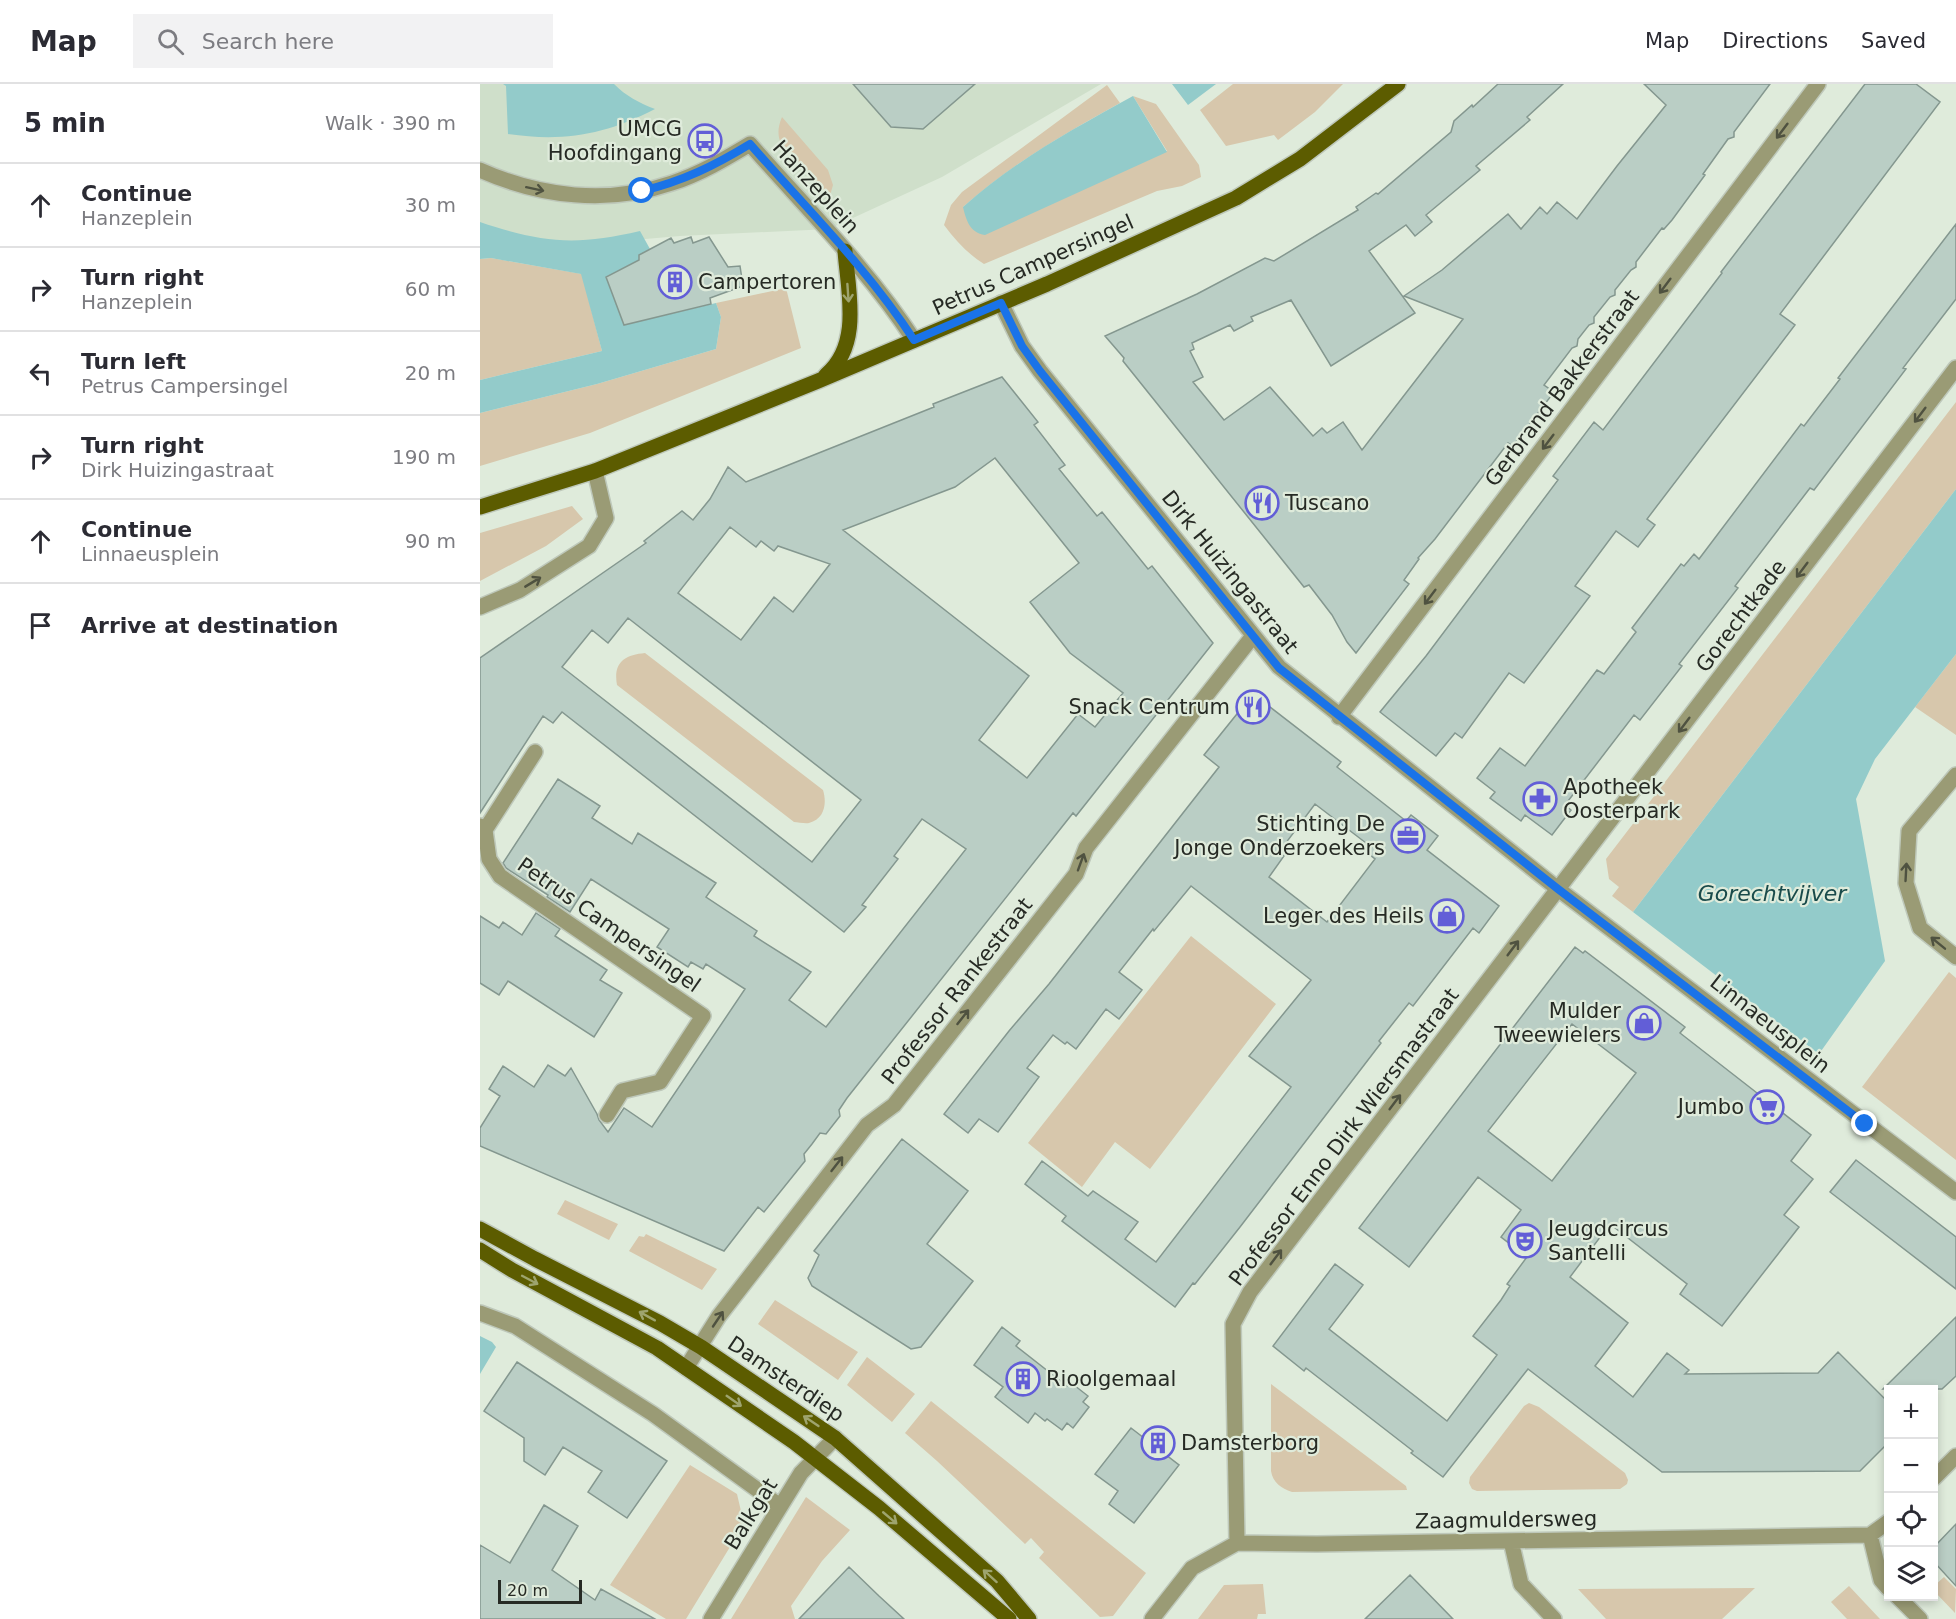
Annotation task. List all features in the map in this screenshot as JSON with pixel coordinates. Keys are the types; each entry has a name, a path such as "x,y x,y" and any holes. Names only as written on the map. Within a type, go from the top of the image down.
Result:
{"main road":[{"name":"Petrus Campersingel","path":"480,507 595,471 818,381 1001,303 1236,198 1300,159 1398,84"},
{"path":"818,381 838,361 850,331 845,250"},
{"name":"Damsterdiep","path":"480,1228 535,1259 620,1301 700,1347 835,1438 997,1581 1029,1619"},
{"path":"480,1250 512,1270 657,1348 817,1458 1009,1619"}],"street":[{"name":"Gerbrand Bakkerstraat","path":"1339,717 1818,84"},
{"name":"Hanzeplein","path":"480,170 524,187 551,193 612,196 672,184 702,171 750,144 845,250 914,340"},
{"name":"Dirk Huizingastraat","path":"1001,303 1022,346 1040,371 1279,668 1558,889"},
{"name":"Gorechtkade","path":"1558,889 1956,368"},
{"path":"480,607 536,581 589,546 606,518 595,471"},
{"name":"Professor Rankestraat","path":"686,1368 719,1316 867,1125 894,1105 1076,874 1086,848 1253,636"},
{"name":"Petrus Campersingel","path":"535,752 483,828 489,860 500,876 703,1017 660,1082 622,1091 607,1115"},
{"path":"1956,776 1909,831 1906,883 1920,928 1956,957"},
{"name":"Linnaeusplein","path":"1558,889 1956,1192"},
{"name":"Professor Enno Dirk Wiersmastraat","path":"1237,1543 1233,1324 1250,1292 1558,889"},
{"path":"480,1313 515,1326 653,1414 780,1506"},
{"name":"Balkgat","path":"711,1619 801,1473 835,1438"},
{"path":"1938,1475 1956,1456"},
{"path":"1884,1525 1870,1535 1881,1580 1884,1583"},
{"name":"Zaagmuldersweg","path":"1152,1619 1192,1568 1237,1543 1870,1535"},
{"path":"1511,1541 1521,1584 1554,1619"},
{"path":"1902,1601 1920,1619"}],"shaded area":[{"path":"480,84 1101,84 942,177 829,229 680,236 529,249 480,235"},
{"path":"1233,84 1343,84 1315,112 1278,140 1274,135 1226,146 1200,110"},
{"path":"1107,85 1120,103 1058,138 999,177 963,207 1167,151 1133,96 1156,104 1199,165 1201,177 1182,186 1157,191 984,264 973,256 944,225 951,205 962,192"},
{"path":"782,117 828,170 833,185 829,199 781,144 778,130"},
{"path":"491,258 582,274 602,351 480,380 480,259"},
{"path":"786,288 801,348 590,433 480,466 480,413 597,384 716,349 721,317 716,303"},
{"path":"1956,402 1956,489 1633,912 1612,896 1619,887 1609,879 1606,859"},
{"path":"572,506 583,519 546,546 480,581 480,533"},
{"path":"645,653 823,790 825,805 822,814 809,823 794,822 617,685 617,671 622,662 631,656"},
{"path":"1956,654 1956,735 1915,707"},
{"path":"1191,936 1276,1004 1150,1169 1115,1142 1082,1187 1028,1143"},
{"path":"1949,972 1956,978 1956,1160 1862,1087"},
{"path":"565,1200 618,1224 609,1240 557,1214"},
{"path":"646,1234 717,1269 702,1290 629,1251 639,1236 644,1237"},
{"path":"775,1300 858,1352 838,1380 758,1324"},
{"path":"867,1357 915,1394 892,1422 847,1385"},
{"path":"1271,1384 1406,1486 1407,1490 1292,1492 1284,1489 1274,1479 1271,1471"},
{"path":"931,1401 1146,1573 1113,1616 1100,1617 1039,1558 1044,1552 1031,1538 1025,1544 905,1433"},
{"path":"1529,1403 1539,1407 1625,1473 1627,1484 1620,1489 1477,1491 1472,1489 1469,1483 1470,1477 1524,1406"},
{"path":"690,1465 737,1494 744,1524 686,1619 666,1619 610,1585"},
{"path":"806,1497 850,1530 822,1561 791,1606 795,1619 731,1619"},
{"path":"1944,1577 1956,1589 1955,1613 1938,1595 1938,1582"},
{"path":"1263,1584 1266,1614 1258,1614 1257,1619 1198,1619 1224,1585"},
{"path":"1849,1586 1880,1619 1847,1619 1831,1602"},
{"path":"1755,1588 1722,1619 1606,1619 1578,1589"}],"water":[{"path":"503,84 614,84 633,99 655,109 619,125 583,134 547,137 508,134 506,86"},
{"path":"1172,84 1216,84 1188,105"},
{"path":"1133,96 1167,152 985,235 972,229 963,207 982,190 1023,160"},
{"path":"480,222 522,234 559,240 597,239 640,231 650,249 639,255 639,260 606,277 624,325 716,303 721,317 716,349 597,384 480,413 480,380 602,351 581,274 491,258 480,259"},
{"name":"Gorechtvijver","path":"1956,489 1956,654 1875,759 1856,799 1885,961 1819,1054 1633,912"},
{"path":"480,1336 492,1342 496,1347 480,1374"}],"building":[{"path":"853,84 975,84 923,129 891,127"},
{"path":"1498,84 1563,84 1527,117 1530,120 1476,166 1480,170 1426,215 1432,222 1415,236 1406,225 1369,251 1415,313 1331,366 1291,300 1251,317 1253,321 1234,331 1230,325 1192,343 1194,349 1190,351 1203,377 1193,382 1224,420 1270,387 1313,436 1322,428 1327,433 1343,422 1362,450 1463,319 1404,296 1442,270 1508,214 1521,229 1540,207 1547,214 1557,202 1577,219 1666,105 1644,84 1770,84 1734,132 1734,137 1728,139 1672,220 1664,229 1662,228 1636,262 1636,267 1615,290 1615,295 1610,297 1594,317 1594,323 1589,325 1578,339 1577,346 1572,348 1544,385 1554,392 1513,446 1508,443 1418,558 1404,580 1409,584 1356,653 1332,615 1309,585 1304,587 1105,336 1197,294 1265,258 1274,261 1358,210 1356,207 1376,193 1378,194 1451,132 1454,121"},
{"path":"1865,84 1916,84 1940,102 1780,314 1795,325 1647,519 1655,525 1638,547 1616,531 1575,586 1590,596 1524,683 1509,673 1462,738 1455,733 1436,756 1380,712 1426,656 1558,480 1553,476 1594,422 1603,430"},
{"path":"1956,224 1956,299 1814,490 1810,488 1735,586 1738,588 1679,664 1682,666 1640,720 1634,715 1565,805 1571,810 1552,835 1525,815 1521,821 1490,798 1495,792 1477,778 1500,748 1525,766 1597,670 1604,674 1636,632 1632,628 1681,564 1684,566 1694,554 1699,559 1801,424 1804,426"},
{"name":"Campertoren","path":"691,237 693,243 709,237 728,267 740,266 743,286 710,298 711,304 624,325 606,277 639,260 639,255 671,238 674,243"},
{"path":"1002,377 1038,422 1034,425 1065,465 1059,469 1097,516 1102,512 1148,569 1152,566 1213,643 1076,816 1073,813 847,1098 839,1110 840,1116 826,1134 820,1133 804,1154 805,1161 764,1212 758,1207 724,1251 480,1146 480,1128 500,1096 489,1089 503,1066 534,1087 548,1065 565,1076 571,1068 608,1132 624,1108 652,1127 745,989 706,964 703,969 691,962 688,967 657,947 669,929 591,879 570,912 506,868 503,863 558,779 600,806 592,818 632,844 638,833 716,883 706,897 757,931 754,936 811,972 789,1000 826,1027 966,849 922,819 894,856 898,859 862,905 866,907 844,932 562,712 553,723 543,716 480,813 480,658 646,543 644,541 682,511 693,520 710,499 728,467 746,482 934,407 933,404","holes":["995,458 1079,563 1030,602 1070,653 1123,693 1095,727 1078,714 1027,778 979,740 1029,676 843,530 955,487","730,527 756,547 761,541 774,551 778,546 830,564 793,612 774,597 741,640 678,593","628,618 861,800 812,862 562,667 592,630 608,643"]},
{"path":"1257,697 1341,762 1337,767 1406,821 1411,815 1438,836 1427,850 1499,906 1479,933 1473,928 1413,1006 1409,1003 1240,1227 1175,1307 1062,1221 1066,1216 1025,1184 1042,1161 1088,1196 1093,1191 1138,1222 1125,1239 1156,1262 1291,1087 1249,1056 1311,980 1191,886 1119,972 1142,990 1119,1019 1106,1009 1076,1049 1053,1035 1027,1068 1039,1077 998,1132 979,1119 968,1133 944,1114 1219,767 1204,755 1249,699","holes":["1315,804 1366,843 1361,848 1375,859 1327,922 1269,877 1284,856 1279,852"]},
{"path":"536,913 560,929 555,936 607,970 600,980 622,993 594,1037 508,981 499,995 480,983 480,916 499,928 503,922 522,935"},
{"path":"1575,947 1583,953 1585,951 1685,1027 1680,1033 1811,1135 1791,1161 1813,1179 1784,1215 1799,1227 1722,1326 1680,1294 1687,1284 1610,1224 1570,1277 1628,1323 1595,1366 1633,1397 1667,1353 1689,1370 1685,1374 1818,1373 1838,1352 1884,1398 1884,1447 1860,1471 1662,1472 1528,1369 1443,1477 1306,1368 1304,1371 1273,1346 1335,1264 1363,1285 1329,1329 1447,1421 1497,1355 1473,1336 1501,1300 1510,1286 1507,1284 1527,1257 1501,1237 1521,1210 1478,1177 1409,1267 1359,1228","holes":["1572,1024 1636,1073 1552,1181 1488,1131"]},
{"path":"902,1139 968,1191 927,1244 973,1281 921,1347 911,1349 812,1286 808,1278 819,1255 814,1251"},
{"path":"1856,1160 1956,1237 1956,1289 1830,1192"},
{"path":"1956,1317 1956,1376 1942,1389 1938,1389 1938,1385 1887,1385"},
{"name":"Rioolgemaal","path":"1002,1327 1020,1341 1016,1346 1067,1386 1070,1382 1088,1396 1083,1402 1089,1407 1073,1428 1067,1423 1062,1430 1035,1413 1028,1423 995,1397 1003,1387 974,1365"},
{"path":"517,1362 667,1461 627,1518 588,1492 602,1471 563,1447 545,1475 524,1461 524,1438 484,1411"},
{"path":"1131,1428 1179,1465 1134,1523 1109,1504 1118,1491 1095,1474"},
{"path":"544,1505 578,1526 552,1570 595,1600 601,1589 655,1619 480,1619 480,1545 510,1563"},
{"path":"1956,1524 1956,1586 1938,1566 1938,1543"},
{"path":"849,1567 879,1596 904,1619 799,1619"},
{"path":"1410,1575 1453,1619 1365,1619"}],"place":[{"name":"UMCG Hoofdingang","path":"705,141"},
{"name":"Campertoren","path":"675,282"},
{"name":"Tuscano","path":"1262,503"},
{"name":"Snack Centrum","path":"1253,707"},
{"name":"Apotheek Oosterpark","path":"1540,799"},
{"name":"Stichting De Jonge Onderzoekers","path":"1408,836"},
{"name":"Leger des Heils","path":"1447,916"},
{"name":"Mulder Tweewielers","path":"1644,1023"},
{"name":"Jumbo","path":"1767,1107"},
{"name":"Jeugdcircus Santelli","path":"1525,1241"},
{"name":"Rioolgemaal","path":"1023,1379"},
{"name":"Damsterborg","path":"1158,1443"}],"route":[{"path":"642,191 672,184 702,171 750,144 867,275 914,340 1001,303 1022,346 1040,371 1279,668 1558,889 1865,1124"}]}
